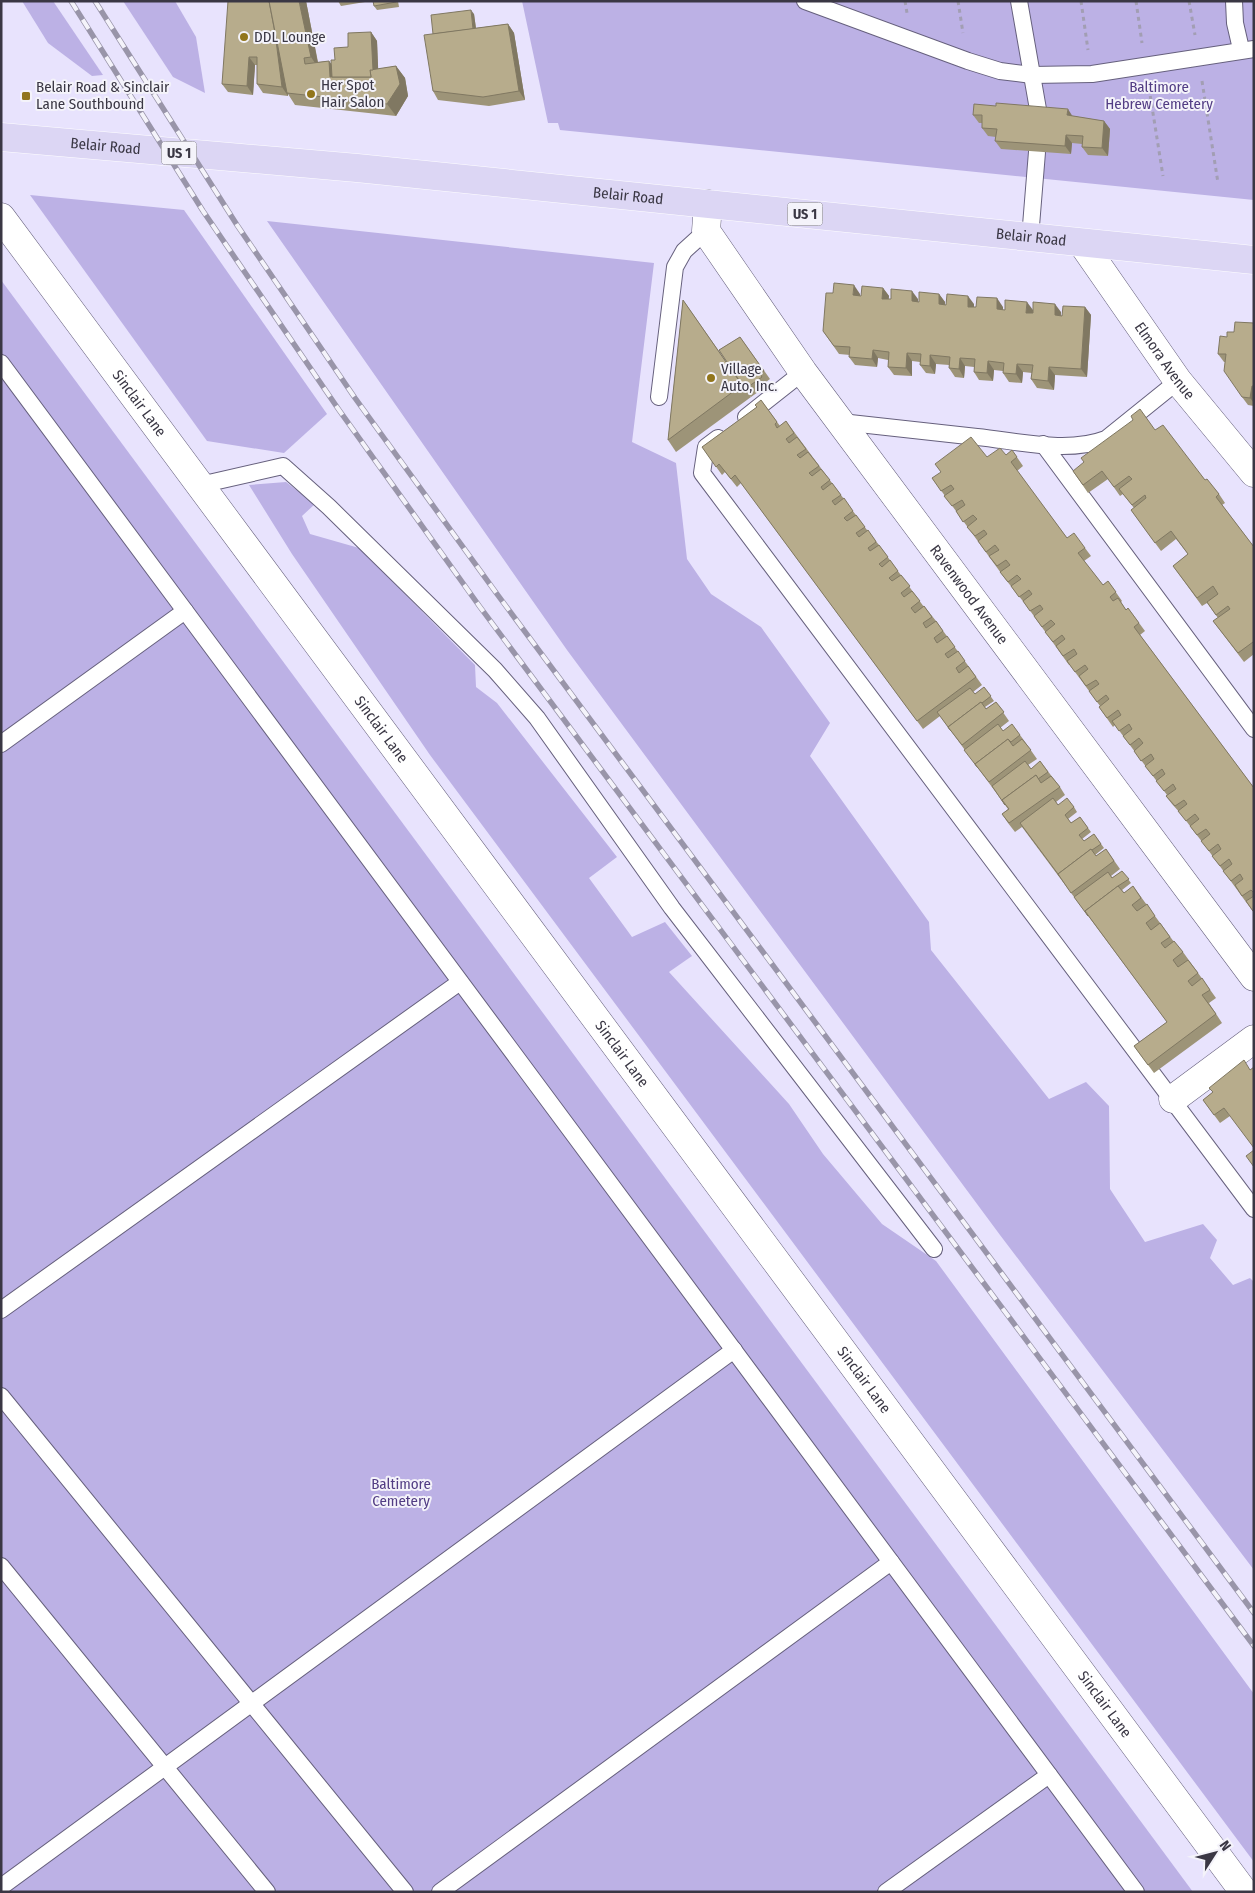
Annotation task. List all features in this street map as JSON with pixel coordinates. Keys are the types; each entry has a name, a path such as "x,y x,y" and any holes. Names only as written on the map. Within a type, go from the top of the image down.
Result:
{"main road":[{"name":"Belair Road","path":"1,137 357,168 1254,260"},
{"path":"706,231 708,204"},
{"name":"Sinclair Lane","path":"1,217 1244,1892"},
{"name":"Ravenwood Avenue","path":"706,231 804,372 1254,977"},
{"name":"Elmora Avenue","path":"1082,243 1178,381 1250,465"},
{"path":"1173,1099 1254,1039"}],"lane":[{"path":"805,1 968,60 1000,70 1032,75 1092,74 1247,49 1235,23 1234,1"},
{"path":"1019,1 1039,114"},
{"path":"1030,238 1037,152"},
{"path":"659,397 674,267 684,251 706,231"},
{"path":"1,363 1136,1892"},
{"path":"804,372 706,447 702,473 1254,1209"},
{"path":"841,422 1043,444 1079,446 1106,439 1178,381"},
{"path":"1043,444 1254,729"},
{"path":"200,485 283,466 328,507 495,670 537,718 672,908 934,1249"},
{"path":"1,744 185,610"},
{"path":"1,1310 460,982"},
{"path":"1,1887 734,1350"},
{"path":"1,1396 405,1892"},
{"path":"440,1892 891,1562"},
{"path":"1,1566 267,1892"},
{"path":"886,1892 1049,1775"}],"path":[{"path":"1081,1 1092,74"},
{"path":"1189,1 1218,183"}],"green space":[{"path":"22,1 53,1 103,75 92,76 48,43"},
{"path":"123,1 175,1 196,37 205,93 173,77"},
{"name":"Baltimore Hebrew Cemetery","path":"522,1 1254,1 1254,200 560,130 558,123 548,123"},
{"path":"30,195 184,210 327,414 284,453 207,441"},
{"path":"267,221 654,263 632,442 676,463 687,559 711,594 761,627 830,723 810,756 929,922 931,950 1049,1099 1086,1082 1109,1106 1110,1189 1145,1242 1203,1224 1217,1240 1210,1258 1233,1285 1250,1278 1254,1282 1254,1570 1000,1235 567,650"},
{"name":"Baltimore Cemetery","path":"1,280 1193,1892 1,1892"},
{"path":"286,482 315,504 302,516 310,534 359,548 475,665 476,687 497,703 617,857 589,878 632,937 665,922 692,956 669,972 789,1104 823,1154 882,1224 936,1261 1254,1694 1254,1862 430,755 292,554 249,485"}],"building":[{"path":"228,1 269,1 282,87 257,84 257,57 249,57 247,86 222,84"},
{"path":"269,1 299,1 311,57 304,58 305,64 329,61 330,77 371,77 370,70 396,66 400,84 387,104 287,93"},
{"path":"373,1 395,1 396,2 374,6"},
{"path":"471,10 473,29 433,34 431,15"},
{"path":"508,24 519,91 483,97 433,91 424,35"},
{"path":"371,32 373,70 370,70 371,77 332,77 331,60 335,60 334,48 348,47 348,33"},
{"path":"996,103 1068,109 1067,115 1104,121 1102,148 1082,147 1083,136 1066,135 1065,146 995,141 997,129 982,128 982,115 973,115 974,104 996,106"},
{"path":"834,283 854,285 853,295 861,296 862,286 883,288 882,299 891,299 891,289 912,291 912,301 919,302 919,292 939,294 939,304 946,305 947,294 968,296 968,307 976,307 977,297 997,298 997,309 1005,310 1005,300 1027,302 1026,313 1033,313 1033,302 1055,304 1055,315 1062,316 1063,306 1085,307 1081,369 1049,367 1048,381 1031,379 1033,365 1017,364 1016,374 1003,373 1004,363 988,361 987,373 974,372 975,359 960,358 959,369 949,368 950,357 930,355 930,366 920,365 921,354 907,353 906,368 888,367 889,352 873,350 872,359 849,357 850,347 834,346 823,331 826,293 833,293"},
{"name":"Village Auto, Inc.","path":"683,300 742,385 668,440"},
{"path":"1235,322 1254,323 1254,386 1252,386 1250,398 1242,397 1224,371 1226,354 1218,354 1220,336 1227,337 1227,332 1234,332"},
{"path":"740,337 764,371 760,374 762,377 745,389 719,350"},
{"path":"761,400 777,422 775,424 777,428 786,421 794,433 786,439 789,443 797,437 806,449 797,455 800,458 808,452 819,466 809,473 812,476 821,469 830,480 821,487 823,490 832,483 841,495 832,501 835,505 844,498 853,511 844,518 847,521 856,515 865,527 856,533 859,537 868,530 876,542 868,548 870,551 879,545 888,557 879,564 882,567 890,560 898,571 889,578 892,581 901,575 910,586 901,593 904,597 912,591 920,601 911,608 915,613 924,606 932,617 923,623 926,628 936,621 943,631 934,638 937,643 947,636 955,647 945,654 948,658 958,651 965,661 956,668 959,673 968,666 976,677 917,721 735,475 731,479 719,464 716,467 702,447 757,407 755,405"},
{"path":"1140,409 1155,430 1163,425 1205,480 1207,479 1219,494 1216,497 1254,547 1254,644 1253,642 1238,653 1213,621 1230,609 1228,606 1216,615 1207,602 1218,594 1213,586 1197,598 1173,566 1188,554 1171,531 1155,543 1131,510 1146,498 1145,495 1132,505 1119,489 1132,479 1129,476 1114,487 1102,471 1083,485 1073,471 1084,462 1081,458 1133,420 1131,416"},
{"path":"971,437 987,457 1000,448 1006,455 1012,450 1017,457 1011,462 1067,538 1074,533 1085,548 1078,553 1103,585 1108,581 1116,592 1110,597 1113,601 1118,598 1126,610 1128,608 1139,623 1134,627 1254,788 1254,893 1251,890 1242,896 1235,885 1243,879 1240,874 1231,881 1223,871 1232,864 1229,859 1220,866 1212,856 1221,849 1218,844 1209,851 1201,841 1210,834 1206,829 1197,835 1190,826 1199,819 1195,814 1186,821 1178,811 1187,804 1184,800 1175,806 1166,796 1176,789 1173,784 1164,791 1156,781 1165,774 1162,769 1153,776 1145,766 1154,759 1151,754 1141,761 1134,751 1143,743 1139,738 1130,745 1123,736 1132,729 1129,724 1119,731 1112,721 1121,715 1118,710 1107,718 1099,707 1109,699 1106,695 1097,702 1089,691 1099,684 1096,680 1086,686 1079,676 1088,669 1085,665 1075,672 1067,661 1077,654 1074,649 1063,656 1056,646 1065,639 1062,635 1053,642 1045,632 1055,624 1051,620 1042,627 1034,616 1043,609 1040,605 1030,611 1023,601 1032,594 1029,590 1019,597 1011,586 1021,579 1017,575 1008,582 1000,572 1010,565 1006,560 997,566 989,556 999,550 995,545 986,552 978,541 987,534 984,530 975,536 967,527 977,519 973,515 963,522 956,511 965,505 962,500 952,506 944,496 954,489 951,485 941,491 932,478 941,472 935,464"},
{"path":"984,687 991,696 948,727 937,712 970,688 975,694"},
{"path":"981,702 986,709 996,702 1004,712 962,745 948,727"},
{"path":"998,724 1003,731 1012,724 1020,735 1011,742 1008,739 975,764 978,768 964,750"},
{"path":"1008,739 1013,746 1022,739 1031,750 989,782 975,764"},
{"path":"1025,761 1031,769 1040,761 1048,772 1038,779 1036,775 1002,800 1005,805 992,786"},
{"path":"1036,775 1041,783 1051,776 1060,787 1009,823 1002,814 1009,809 1002,800"},
{"path":"1053,798 1058,805 1067,798 1074,807 1065,815 1071,823 1080,817 1088,828 1079,835 1084,841 1094,834 1101,844 1091,849 1058,874 1020,823"},
{"path":"1091,849 1096,856 1106,849 1114,861 1071,893 1058,874"},
{"path":"1122,871 1129,879 1085,911 1088,916 1074,897 1108,872 1112,878"},
{"path":"1118,886 1124,893 1133,886 1141,898 1132,905 1137,911 1147,904 1155,916 1146,923 1151,930 1160,923 1170,937 1161,943 1165,948 1174,941 1183,952 1173,960 1178,967 1188,960 1198,973 1188,981 1192,986 1202,978 1210,990 1202,995 1216,1014 1148,1065 1134,1046 1167,1022 1085,911"},
{"path":"1254,896 1254,911 1253,911 1246,901"},
{"path":"1244,1060 1250,1070 1254,1067 1254,1148 1224,1108 1214,1115 1203,1100 1213,1092 1209,1088"},
{"path":"1254,1150 1254,1167 1246,1156"}],"railway":[{"path":"71,1 203,211 339,410 480,607 1254,1646"},
{"path":"95,1 237,225 355,398 497,594 1254,1613"}],"place":[{"name":"DDL Lounge","path":"244,37"},
{"name":"Her Spot Hair Salon","path":"311,94"},
{"name":"Belair Road & Sinclair Lane Southbound","path":"26,96"},
{"name":"Village Auto, Inc.","path":"711,378"}]}
